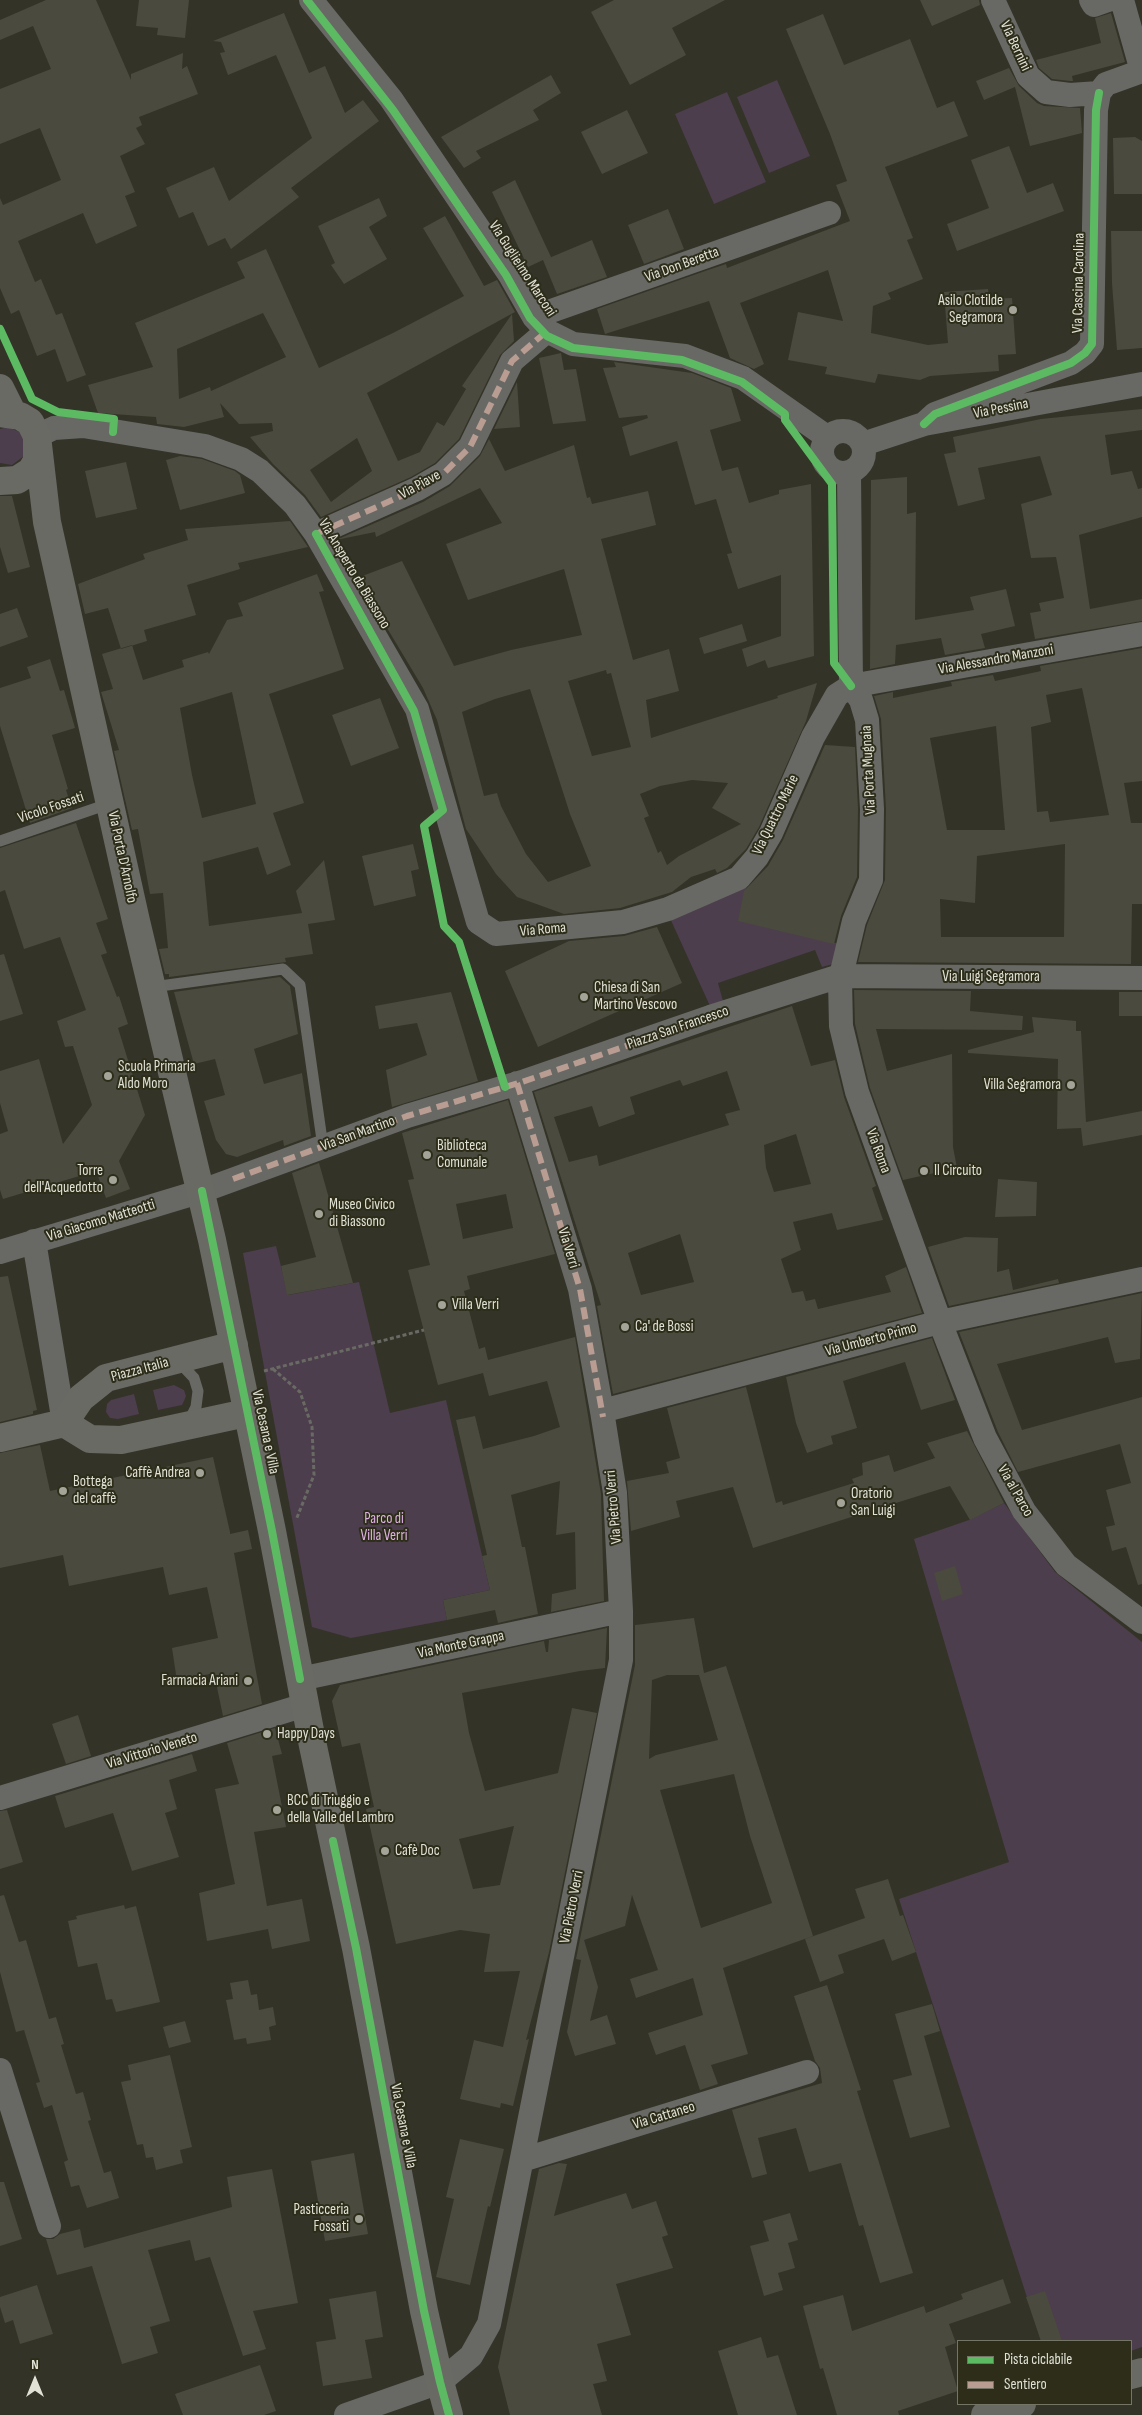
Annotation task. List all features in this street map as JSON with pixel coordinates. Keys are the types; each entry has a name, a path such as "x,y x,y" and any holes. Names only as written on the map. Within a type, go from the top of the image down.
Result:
{"main road":[{"path":"0,388 7,414 20,416 30,422 37,436 38,461 31,471 5,481"},
{"name":"Via Porta D'Arnolfo","path":"37,436 47,522 153,987 202,1191"},
{"name":"Via Porta D'Arnolfo","path":"5,481 47,522"},
{"name":"Via Cesana e Villa","path":"202,1191 356,1948 440,2382 449,2415"},
{"name":"Piazza Italia","path":"64,1423 81,1398 106,1378 234,1345"},
{"path":"0,1438 64,1423 90,1439 121,1440 246,1414"},
{"path":"985,2415 1019,2405"}],"street":[{"name":"Via Guglielmo Marconi","path":"312,0 391,99 541,324 573,344 685,356 743,378 827,438"},
{"name":"Via Bernini","path":"993,0 1028,76 1046,92 1070,95 1099,93"},
{"path":"1091,0 1094,5 1108,0"},
{"path":"1099,93 1106,84 1142,71 1122,0"},
{"name":"Via Cascina Carolina","path":"917,426 935,414 1071,363 1085,353 1092,344 1096,110 1099,93"},
{"name":"Via Don Beretta","path":"541,324 829,213"},
{"name":"Via Piave","path":"316,534 417,489 443,474 470,447 512,361 541,324"},
{"name":"Via Pessina","path":"863,444 917,426 1142,384"},
{"path":"917,426 935,428 967,424 1024,412 1088,404 1142,402"},
{"name":"Via Ansperto da Biassono","path":"37,436 54,428 83,426 189,442 222,451 260,470 295,506 316,534 417,709 478,922"},
{"path":"847,431 856,435 863,444 862,460 849,473 829,468 822,458 822,447 827,438 836,432 847,431"},
{"name":"Via Porta Mugnaia","path":"840,976 854,921 870,880 872,809 867,720 861,700 851,686 849,473"},
{"name":"Via Alessandro Manzoni","path":"851,686 1142,634"},
{"name":"Via Quattro Marie","path":"668,910 739,878 757,857 771,833 813,736 837,695 851,686"},
{"name":"Via Roma","path":"478,922 496,934 623,922 668,910"},
{"name":"Via Roma","path":"840,976 841,1026 857,1092 940,1322"},
{"name":"Via Luigi Segramora","path":"840,976 1142,978"},
{"name":"Piazza San Francesco","path":"517,1083 710,1017 840,976"},
{"name":"Via San Martino","path":"202,1191 408,1116 517,1083"},
{"name":"Via Verri","path":"517,1083 580,1289 603,1414"},
{"name":"Via Giacomo Matteotti","path":"0,1252 202,1191"},
{"path":"34,1241 64,1423"},
{"name":"Via Umberto Primo","path":"603,1414 940,1322 1142,1279"},
{"name":"Via al Parco","path":"940,1322 985,1438 1024,1511 1066,1565 1142,1622"},
{"name":"Via Pietro Verri","path":"440,2382 471,2356 489,2324 621,1660 621,1611 615,1493 603,1414"},
{"name":"Via Monte Grappa","path":"303,1692 621,1611"},
{"name":"Via Vittorio Veneto","path":"0,1798 303,1692"},
{"path":"0,2070 49,2226"},
{"name":"Via Cattaneo","path":"522,2160 807,2072"},
{"path":"346,2415 440,2382"}],"lane":[{"name":"Vicolo Fossati","path":"0,841 111,803"},
{"path":"153,987 283,970 300,985 323,1147"},
{"path":"177,1360 194,1378 198,1391 196,1407 186,1426"}],"path":[{"path":"240,1377 424,1330"},
{"path":"272,1531 293,1526 314,1475 312,1427 300,1392 273,1369"}],"green space":[{"path":"777,80 810,156 769,173 737,97"},
{"path":"727,92 766,182 714,204 675,114"},
{"path":"8,427 22,433 26,440 24,456 12,465 0,463 0,429"},
{"path":"749,878 739,919 848,946 844,961 822,967 815,950 718,983 723,1001 710,1006 669,916"},
{"name":"Parco di Villa Verri","path":"276,1246 288,1295 359,1282 390,1413 446,1400 490,1590 443,1600 447,1620 351,1638 312,1627 243,1253"},
{"path":"174,1385 184,1390 186,1396 182,1405 158,1410 153,1390"},
{"path":"134,1394 139,1414 118,1419 110,1418 106,1412 107,1404 111,1400"},
{"path":"1004,1503 1055,1572 1142,1642 1142,2347 1132,2351 1132,2340 1041,2340 899,1899 1009,1862 914,1539 969,1520"}],"building":[{"path":"46,0 96,0 131,80 131,74 183,53 182,69 187,66 198,94 139,117 142,125 136,128 145,144 120,156 135,192 125,196 137,226 96,244 83,213 18,241 35,282 41,279 56,315 62,313 86,375 67,382 55,349 37,356 19,310 11,314 0,288 0,198 3,205 61,180 40,128 0,144 0,89 51,69 33,26 0,40 0,20"},
{"path":"139,0 189,0 185,38 157,35 158,28 136,26"},
{"path":"614,0 725,0 672,28 686,55 630,85 591,12"},
{"path":"920,0 979,0 980,5 932,26"},
{"path":"284,13 309,73 325,66 345,113 363,100 379,121 291,188 299,197 231,249 225,238 208,246 193,212 179,218 166,188 214,167 229,201 312,138 276,55 228,75 220,53 225,52 221,42 213,41"},
{"path":"1111,13 1125,62 1072,76 1073,81 1052,79 1039,68 1036,60 1101,43 1095,18"},
{"path":"823,14 844,65 910,39 937,108 954,101 968,136 885,167 913,238 907,240 923,279 888,293 891,299 873,306 871,333 928,345 948,343 944,292 988,289 989,299 1012,298 1016,354 998,355 999,371 930,376 920,380 878,374 875,383 825,374 827,367 788,360 798,312 843,321 828,270 740,303 764,364 754,369 730,358 709,301 605,334 597,309 726,264 727,268 850,221 836,185 847,181 830,134 786,29"},
{"path":"1009,68 1019,86 1037,103 1044,106 1080,108 1082,133 1030,146 1015,87 984,100 976,81"},
{"path":"551,75 561,93 533,110 539,120 476,151 481,158 464,168 441,137"},
{"path":"627,110 648,153 602,174 581,132"},
{"path":"1135,137 1142,141 1142,194 1114,194 1113,138"},
{"path":"1009,146 1027,193 1053,183 1064,211 957,251 947,224 989,208 971,160"},
{"path":"515,180 551,257 549,258 592,240 607,277 557,294 543,260 528,267 492,192"},
{"path":"379,198 387,216 369,227 387,259 344,284 331,265 335,263 318,226"},
{"path":"668,209 684,249 644,264 628,225"},
{"path":"445,216 484,286 497,280 515,312 367,393 398,461 420,452 437,422 444,426 466,389 462,386 512,314 514,341 500,355 459,439 435,463 411,477 321,517 305,495 273,464 250,437 273,431 272,423 239,424 220,403 224,417 184,427 157,424 156,417 98,413 88,385 153,367 135,323 245,278 237,262 266,249 319,368 393,333 464,296 423,228","holes":["263,313 286,357 211,391 210,387 179,399 177,349","357,438 372,471 331,502 310,470"]},
{"path":"1111,231 1142,231 1142,348 1117,350 1112,283"},
{"path":"561,353 564,370 576,369 586,421 553,424 539,358"},
{"path":"614,362 692,373 731,388 741,421 710,430 722,471 738,467 749,503 779,494 779,490 811,484 814,656 768,668 765,660 747,667 742,649 781,636 781,575 738,589 727,554 732,553 716,499 695,505 677,441 630,456 622,427 648,418 647,415 619,418 603,368 616,367"},
{"path":"517,382 520,427 494,429"},
{"path":"1142,409 1142,430 1105,435 1111,475 1132,471 1138,489 1142,488 1142,517 1079,535 1090,609 1142,599 1142,621 1035,639 1030,613 1041,611 1039,603 1064,598 1056,557 1031,558 1021,504 1052,495 1040,456 978,468 985,499 958,506 944,454 956,452 953,437 1041,419"},
{"path":"489,439 505,471 574,445 587,498 590,497 592,504 648,491 656,525 601,539 633,660 669,649 679,691 646,700 651,738 778,698 777,696 817,683 806,721 759,827 746,849 727,868 717,873 715,869 691,877 672,892 620,908 564,914 517,897 496,874 466,829 437,720 423,688 357,578 402,561 454,666 511,650 582,635 564,569 468,600 446,544 502,523 480,488 376,537 375,532 336,540 423,502 450,486 480,456","holes":["606,670 607,674 611,673 631,747 592,756 568,681","530,689 570,814 591,866 548,882 526,854 501,806 497,793 484,796 462,712 495,699","692,780 728,783 712,808 741,824 679,856 667,865 661,851 658,853 644,818 649,816 640,794 660,786"]},
{"path":"180,456 202,459 235,471 240,475 245,493 180,510 166,460"},
{"path":"126,462 137,509 96,518 85,471"},
{"path":"907,477 907,514 916,512 915,620 974,610 970,597 1006,589 1015,626 981,634 985,648 945,655 941,638 896,645 895,664 870,669 871,480"},
{"path":"0,496 12,496 30,567 8,573 0,547"},
{"path":"290,521 308,547 238,563 240,569 187,585 196,615 144,630 147,641 121,649 108,608 85,614 78,584 145,559 143,554 188,540 185,529"},
{"path":"317,574 324,591 319,592 344,669 269,694 304,803 273,813 291,865 267,875 258,847 203,862 209,926 302,913 296,891 324,860 335,920 308,924 313,954 285,958 286,962 169,977 169,974 165,974 159,949 168,948 163,893 150,894 138,829 132,830 114,751 119,750 101,692 113,689 102,654 132,645 143,680 184,667 182,660 208,652 209,654 227,620 243,616 238,603","holes":["232,692 256,804 202,818 180,708"]},
{"path":"17,608 28,637 0,647 0,614"},
{"path":"742,624 747,641 704,654 699,638"},
{"path":"1142,648 1142,781 1124,783 1131,823 1142,823 1142,904 1132,904 1131,964 858,962 867,925 885,880 886,809 881,719 874,696 893,692 893,698 952,686 951,682 993,675 995,681 1041,671 1040,666","holes":["1082,688 1109,815 1050,822 1048,811 1037,812 1031,727 1051,722 1046,695","996,726 1005,830 947,830 930,738","1065,844 1064,937 941,937 940,899 975,903 977,856"]},
{"path":"50,659 60,691 64,690 75,728 52,735 72,808 30,823 0,726 0,688 31,678 27,667"},
{"path":"380,698 399,748 351,766 332,715"},
{"path":"825,745 855,747 858,809 857,877 841,916 834,944 738,921 744,891 768,866 783,840"},
{"path":"76,823 108,919 96,923 107,953 101,955 117,997 119,996 128,1024 118,1028 145,1115 119,1161 130,1189 106,1198 96,1171 3,1199 0,1190 0,1134 8,1131 0,1103 0,1071 39,1059 63,1144 92,1105 73,1046 65,1047 57,1021 86,1010 60,937 24,949 5,890 0,892 0,848"},
{"path":"413,844 419,869 411,871 416,896 374,906 362,856"},
{"name":"Chiesa di San Martino Vescovo","path":"657,927 682,983 538,1047 505,971 569,941 624,936"},
{"path":"4,954 23,1014 0,1021 0,955"},
{"path":"280,977 290,986 298,1034 254,1049 264,1084 302,1073 311,1136 284,1146 283,1140 237,1157 226,1154 216,1140 204,1101 225,1095 215,1059 194,1064 174,992"},
{"path":"854,990 971,991 970,1011 1023,1016 1022,1030 876,1029 887,1071 952,1054 953,1147 957,1168 903,1180 870,1088 855,1024"},
{"path":"451,992 478,1081 392,1107 386,1070 427,1055 417,1023 379,1029 375,1006"},
{"path":"1119,992 1142,992 1142,1016 1119,1016"},
{"path":"792,1006 811,1066 835,1060 844,1097 876,1186 872,1188 883,1220 837,1230 832,1213 793,1222 801,1250 781,1259 792,1293 803,1291 806,1301 815,1299 818,1309 891,1292 885,1276 906,1267 922,1313 613,1394 597,1306 601,1305 534,1092","holes":["727,1071 740,1110 725,1114 729,1125 599,1166 597,1155 569,1162 554,1117 592,1106 599,1127 635,1114 630,1097 680,1080 683,1086","796,1134 811,1184 774,1192 766,1168 764,1145","680,1234 694,1282 641,1295 628,1253"]},
{"name":"Villa Segramora","path":"1032,1017 1076,1021 1076,1031 1081,1031 1086,1122 1142,1111 1142,1135 1083,1146 1081,1128 1057,1129 1058,1059 968,1053 968,1050 1034,1032"},
{"path":"508,1100 555,1254 467,1276 470,1289 464,1291 479,1349 485,1347 488,1360 575,1337 601,1494 604,1601 551,1612 552,1594 576,1589 575,1532 556,1535 560,1481 511,1495 522,1547 525,1547 538,1614 498,1623 495,1610 447,1620 443,1600 490,1590 482,1556 487,1555 456,1420 475,1416 483,1449 534,1436 560,1427 547,1381 489,1396 483,1373 438,1385 408,1270 430,1265 408,1180 414,1179 402,1133","holes":["506,1194 513,1228 463,1239 456,1204"]},
{"name":"Museo Civico di Biassono","path":"319,1163 353,1283 287,1295 281,1266 316,1257 292,1173"},
{"path":"998,1179 1037,1182 1036,1216 995,1217"},
{"path":"965,1237 998,1238 997,1272 1009,1269 1013,1290 1058,1279 1059,1283 949,1306 928,1247"},
{"path":"8,1276 37,1410 33,1411 33,1414 0,1422 0,1277"},
{"path":"1142,1293 1140,1359 1115,1363 1108,1337 997,1364 1022,1430 1142,1397 1142,1584 1138,1585 1126,1547 1112,1551 1106,1527 1115,1525 1106,1490 1131,1483 1120,1444 1018,1472 998,1432 959,1332"},
{"path":"932,1338 955,1400 921,1410 905,1362 843,1381 857,1428 831,1436 833,1444 807,1453 796,1423 786,1377"},
{"path":"746,1387 776,1503 782,1501 783,1505 854,1483 852,1479 863,1475 862,1463 889,1455 894,1472 935,1458 927,1443 967,1431 1004,1503 970,1520 950,1486 753,1548 733,1487 676,1501 680,1517 631,1531 627,1481 669,1473 666,1462 680,1458 667,1408"},
{"path":"40,1445 50,1491 213,1457 230,1534 248,1530 252,1549 234,1553 262,1704 223,1716 214,1673 177,1681 172,1648 218,1638 207,1587 169,1595 163,1567 69,1586 63,1555 0,1568 0,1453"},
{"path":"955,1566 963,1594 942,1601 934,1573"},
{"path":"694,1618 704,1673 726,1666 813,1936 723,1968 748,2054 711,2065 718,2084 700,2090 685,2045 656,2055 648,2033 703,2015 693,1978 636,1998 630,1979 658,1970 632,1895 625,1926 584,1940 598,1987 590,2021 607,2015 616,2044 575,2056 567,2032 581,1960 576,1959 635,1665 635,1625","holes":["667,1675 699,1675 718,1740 656,1755 649,1759 652,1680","734,1774 750,1836 772,1903 701,1928 660,1790"]},
{"path":"607,1628 605,1668 462,1693 469,1733 485,1791 558,1773 572,1708 597,1713 549,1952 526,2040 529,2039 513,2106 501,2103 500,2108 460,2099 474,2040 503,2047 520,1971 484,1972 490,1934 460,1930 396,1944 366,1809 374,1807 360,1743 342,1747 332,1701 340,1685 544,1641 546,1652 548,1652 549,1640","holes":["514,1826 500,1885 473,1889 459,1839"]},
{"path":"78,1715 91,1756 66,1764 52,1724"},
{"path":"275,1728 282,1754 272,1756 286,1827 254,1832 267,1906 302,1899 310,1941 272,1949 268,1929 207,1941 199,1893 235,1884 215,1789 239,1784 227,1743"},
{"path":"192,1754 197,1771 169,1780 177,1809 165,1813 179,1857 132,1871 113,1813 65,1828 55,1796"},
{"path":"7,1810 23,1862 0,1869 0,1811"},
{"path":"888,1879 900,1916 903,1915 916,1952 892,1961 884,1939 838,1955 844,1973 820,1982 805,1939 865,1918 855,1889"},
{"path":"4,1895 19,1942 26,1940 49,2019 56,2017 64,2044 61,2045 76,2094 83,2092 91,2120 88,2121 104,2173 111,2171 119,2198 87,2208 79,2185 71,2187 64,2162 68,2160 52,2105 44,2108 36,2083 40,2082 24,2030 16,2032 0,1972 0,1896"},
{"path":"124,1905 125,1909 136,1906 160,2002 116,2012 112,1999 106,2000 97,1963 78,1967 68,1921 77,1919 76,1916"},
{"path":"248,1980 251,1995 257,1994 259,2010 273,2007 276,2025 269,2027 271,2040 247,2044 246,2038 234,2040 226,2000 233,1999 230,1983"},
{"path":"827,1985 861,2090 857,2091 913,2273 880,2283 863,2225 859,2226 841,2163 809,2172 796,2128 758,2138 767,2174 752,2178 732,2110 822,2083 820,2068 815,2061 794,1996"},
{"path":"932,2004 940,2031 924,2036 950,2127 910,2138 893,2080 912,2075 895,2014"},
{"path":"185,2021 191,2042 169,2048 163,2027"},
{"path":"170,2055 192,2147 180,2150 183,2163 156,2170 153,2157 146,2158 143,2144 137,2145 121,2082 131,2080 128,2065"},
{"path":"460,2139 504,2149 490,2207 488,2206 470,2285 436,2277 454,2199 446,2197"},
{"path":"354,2153 368,2234 325,2241 311,2161"},
{"path":"559,2163 567,2164 554,2216 626,2193 632,2209 656,2201 668,2235 662,2237 673,2268 616,2284 631,2335 597,2344 607,2381 593,2384 602,2415 510,2415 498,2367 539,2169"},
{"path":"272,2169 298,2303 253,2311 266,2349 243,2356 210,2257 195,2261 190,2240 148,2250 170,2321 150,2327 158,2353 122,2364 92,2266 57,2275 46,2239 53,2239 60,2234 80,2229 84,2248 232,2207 227,2177"},
{"path":"0,2182 4,2182 22,2239 0,2246"},
{"path":"790,2213 798,2240 788,2243 795,2268 778,2273 783,2290 764,2296 750,2246 769,2241 763,2221"},
{"path":"1003,2279 1011,2303 949,2324 956,2343 945,2347 957,2391 898,2411 899,2415 837,2415 823,2368 820,2369 803,2306 843,2295 852,2331 924,2306 926,2313 963,2299 961,2294"},
{"path":"37,2285 53,2334 20,2344 13,2320 5,2323 0,2307 0,2297"},
{"path":"376,2291 383,2337 365,2340 372,2378 323,2386 316,2342 336,2339 329,2299"},
{"path":"1045,2291 1062,2340 1041,2340 1026,2297"},
{"path":"761,2337 767,2358 778,2355 797,2415 738,2415 718,2351"},
{"path":"260,2365 276,2411 264,2415 183,2415 175,2394"}],"marked path":[{"path":"316,534 417,489 443,474 470,447 512,361 547,331"},
{"path":"233,1179 407,1116 522,1082 710,1017"},
{"path":"517,1083 580,1289 603,1417"}],"cycle path":[{"path":"307,0 393,110 506,275 530,318 547,336 573,348 682,360 742,382 785,414 785,420 832,484 834,663 851,686"},
{"path":"924,424 935,414 1071,363 1085,353 1092,344 1096,110 1099,93"},
{"path":"0,329 32,399 58,412 114,419 113,432"},
{"path":"316,534 414,711 443,810 424,826 444,926 459,942 505,1087"},
{"path":"202,1191 272,1531 300,1679"},
{"path":"333,1841 356,1948 424,2311 449,2415"}],"place":[{"name":"Asilo Clotilde Segramora","path":"1013,310"},
{"name":"Chiesa di San Martino Vescovo","path":"584,997"},
{"name":"Scuola Primaria Aldo Moro","path":"108,1076"},
{"name":"Villa Segramora","path":"1071,1085"},
{"name":"Biblioteca Comunale","path":"427,1155"},
{"name":"Il Circuito","path":"924,1171"},
{"name":"Torre dell'Acquedotto","path":"113,1180"},
{"name":"Museo Civico di Biassono","path":"319,1214"},
{"name":"Villa Verri","path":"442,1305"},
{"name":"Ca' de Bossi","path":"625,1327"},
{"name":"Caffè Andrea","path":"200,1473"},
{"name":"Bottega del caffè","path":"63,1491"},
{"name":"Oratorio San Luigi","path":"841,1503"},
{"name":"Farmacia Ariani","path":"248,1681"},
{"name":"Happy Days","path":"267,1734"},
{"name":"BCC di Triuggio e della Valle del Lambro","path":"277,1810"},
{"name":"Cafè Doc","path":"385,1851"},
{"name":"Pasticceria Fossati","path":"359,2219"}]}
